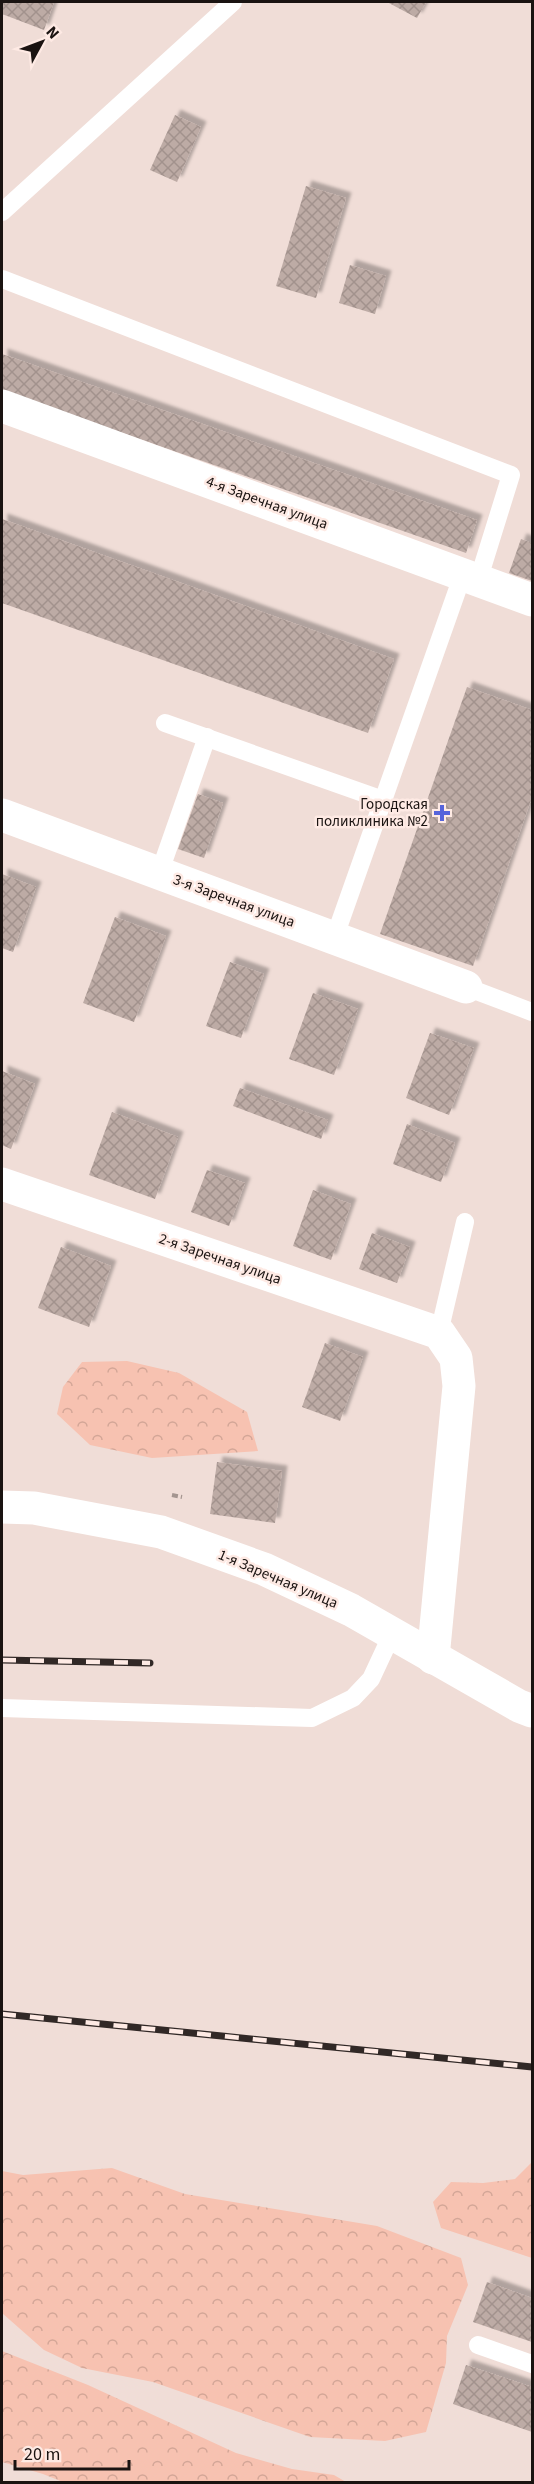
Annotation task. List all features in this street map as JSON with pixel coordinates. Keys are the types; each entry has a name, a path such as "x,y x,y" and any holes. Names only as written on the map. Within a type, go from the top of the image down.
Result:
{"street":[{"name":"4-я Заречная улица","path":"2,406 532,600"},
{"name":"3-я Заречная улица","path":"2,815 466,987"},
{"name":"2-я Заречная улица","path":"2,1184 439,1333"},
{"path":"434,1658 459,1386 456,1359 439,1333"},
{"name":"1-я Заречная улица","path":"2,1507 34,1508 161,1532 264,1569 351,1610 519,1706 532,1711"}],"lane":[{"path":"2,212 233,2"},
{"path":"2,279 511,475 383,800 334,939"},
{"path":"165,723 383,800"},
{"path":"159,873 207,738"},
{"path":"466,987 532,1012"},
{"path":"439,1333 465,1222"},
{"path":"2,1708 312,1718 353,1698 371,1678 392,1634"},
{"path":"478,2345 532,2364"}],"green space":[{"path":"127,1361 179,1373 247,1412 258,1451 152,1458 90,1445 57,1414 63,1387 82,1362"},
{"path":"532,2162 532,2258 441,2228 433,2202 451,2182 483,2183 515,2179"},
{"path":"112,2168 185,2194 377,2226 461,2258 468,2285 447,2336 446,2363 426,2432 385,2441 310,2437 153,2382 82,2368 44,2350 2,2313 2,2171 23,2175"},
{"path":"2,2351 88,2385 236,2453 292,2469 334,2475 346,2482 63,2482 2,2462"}],"building":[{"path":"2,2 54,2 44,30 2,14"},
{"path":"387,2 426,2 417,18"},
{"path":"175,115 201,127 177,182 150,170"},
{"path":"306,186 346,198 316,298 276,286"},
{"path":"350,265 386,276 375,314 339,303"},
{"path":"2,354 477,520 466,553 2,391"},
{"path":"2,519 394,659 368,733 2,603"},
{"path":"521,539 532,543 532,581 509,573"},
{"path":"467,687 532,710 532,797 473,966 380,934"},
{"path":"198,794 223,803 204,858 178,849"},
{"path":"2,874 36,887 13,952 2,948"},
{"path":"115,917 166,936 134,1022 83,1003"},
{"path":"230,962 264,974 241,1038 206,1026"},
{"path":"313,993 358,1009 334,1075 289,1059"},
{"path":"430,1033 474,1048 449,1115 406,1098"},
{"path":"2,1071 35,1084 11,1149 2,1145"},
{"path":"240,1088 328,1120 321,1139 233,1106"},
{"path":"112,1112 178,1137 155,1199 89,1175"},
{"path":"407,1124 455,1143 441,1182 393,1164"},
{"path":"207,1170 245,1183 229,1226 191,1212"},
{"path":"313,1190 351,1204 331,1260 293,1246"},
{"path":"372,1233 410,1247 397,1283 359,1269"},
{"path":"61,1247 111,1266 89,1327 38,1308"},
{"path":"325,1343 363,1357 340,1421 302,1407"},
{"path":"217,1462 282,1471 275,1523 210,1514"},
{"path":"487,2282 532,2298 532,2342 473,2322"},
{"path":"466,2365 532,2387 532,2432 453,2404"}],"railway":[{"path":"2,1660 150,1663"},
{"path":"2,2014 532,2067"}],"place":[{"name":"Городская поликлиника №2","path":"442,813"}]}
